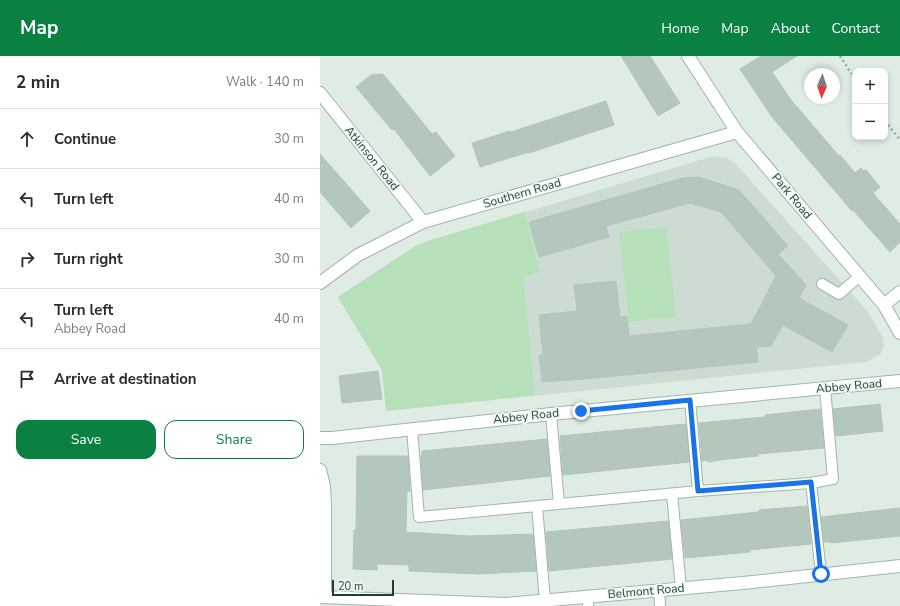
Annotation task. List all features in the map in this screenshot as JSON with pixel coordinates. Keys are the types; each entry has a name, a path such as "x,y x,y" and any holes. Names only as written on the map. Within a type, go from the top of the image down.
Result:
{"street":[{"name":"Park Road","path":"688,56 737,132 884,305 900,333"},
{"name":"Atkinson Road","path":"320,93 423,222"},
{"name":"Southern Road","path":"320,283 358,255 423,222 737,132"},
{"path":"884,305 900,292"},
{"name":"Abbey Road","path":"320,438 332,438 690,400 900,381"},
{"path":"320,470 324,486 326,506 323,597"},
{"name":"Belmont Road","path":"323,597 453,604 588,601 659,590 900,566"}],"lane":[{"path":"822,284 839,294 860,276"},
{"path":"412,429 419,517 811,482 833,479 825,388"},
{"path":"690,400 698,491"},
{"path":"551,414 559,504"},
{"path":"811,482 821,574"},
{"path":"672,494 681,588"},
{"path":"537,506 545,601"},
{"path":"659,590 660,606"}],"path":[{"path":"840,56 852,74"},
{"path":"888,125 900,140"}],"shaded area":[{"path":"714,156 727,158 735,163 869,313 883,338 884,348 879,355 866,362 386,411 382,370 338,297 414,247 428,241"}],"green space":[{"path":"524,212 540,272 523,277 535,395 386,411 382,370 338,297 414,247 428,241"},
{"path":"666,227 676,317 629,322 619,232"}],"building":[{"path":"621,56 650,56 680,103 658,116"},
{"path":"761,56 797,56 772,72 791,100 839,156 840,155 855,173 861,168 864,171 866,170 880,187 873,193 900,224 900,242 890,252 853,210 852,211 772,117 740,69"},
{"path":"383,74 432,134 436,132 455,156 430,176 394,129 392,130 356,87 371,75"},
{"path":"606,101 614,125 529,153 480,167 472,143"},
{"path":"320,154 370,211 351,228 320,192"},
{"path":"699,177 739,190 788,246 778,254 806,285 799,298 848,325 832,352 783,325 771,346 756,347 758,362 542,382 539,356 543,355 539,315 577,311 574,285 616,281 620,317 627,316 629,336 751,324 776,276 721,212 690,203 606,226 609,237 539,257 529,222 683,178"},
{"path":"378,371 382,399 342,403 339,376"},
{"path":"880,404 883,431 836,436 833,409"},
{"path":"820,409 824,448 758,454 758,456 708,462 708,460 702,461 699,423 765,417 765,415"},
{"path":"686,424 689,462 563,475 560,436"},
{"path":"547,439 550,476 423,490 422,451"},
{"path":"357,456 408,456 410,491 407,491 406,532 469,536 533,534 536,571 478,574 409,571 409,565 377,564 377,570 353,569 354,530 356,530"},
{"path":"807,506 811,544 750,550 750,552 685,558 681,520 759,512 759,510"},
{"path":"900,508 900,536 831,543 824,542 821,517"},
{"path":"668,521 672,559 549,571 546,532"}],"route":[{"path":"581,411 690,400 698,491 811,482 821,574"}]}
